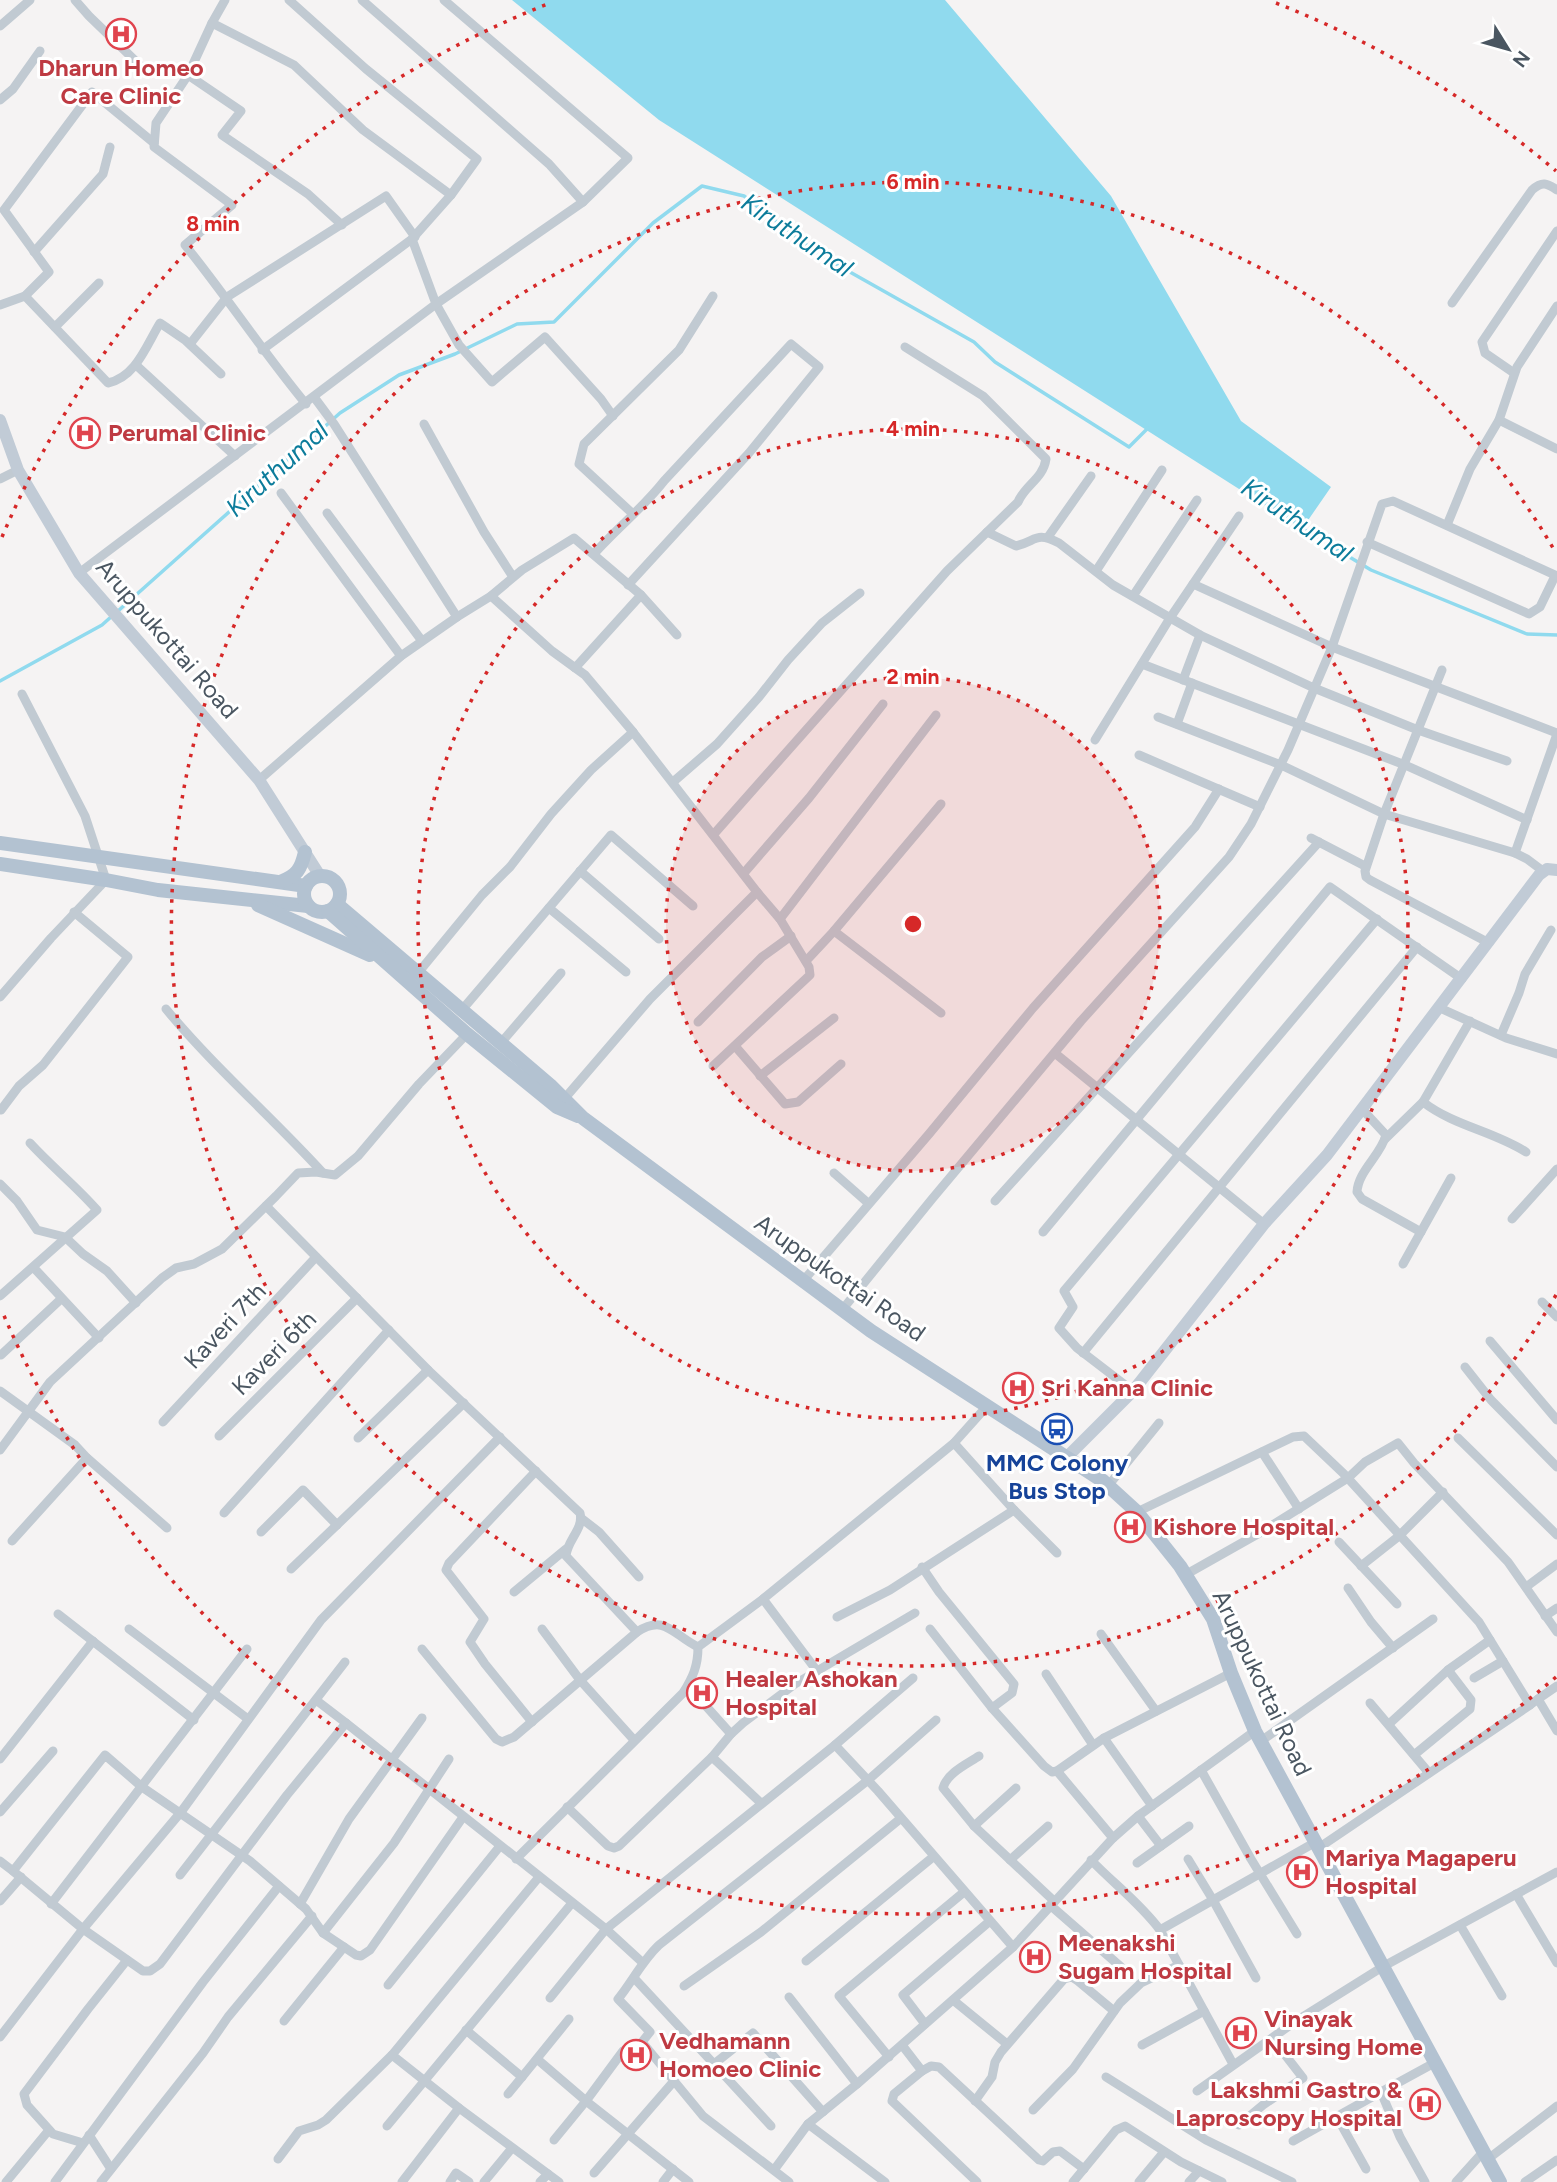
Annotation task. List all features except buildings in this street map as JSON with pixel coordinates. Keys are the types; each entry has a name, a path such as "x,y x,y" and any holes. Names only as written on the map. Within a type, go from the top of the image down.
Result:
{"main road":[{"path":"0,843 306,886"},
{"path":"279,882 296,875 305,852"},
{"path":"0,864 158,890 308,906 317,911 333,907 340,892 339,887 331,878 314,877 306,886 304,896 308,906"},
{"path":"244,899 384,961"},
{"name":"Aruppukottai Road","path":"333,907 418,973 565,1098 583,1118 842,1310 1067,1457 1108,1486 1137,1512 1180,1566 1213,1619 1231,1673 1258,1736 1500,2182"},
{"name":"Aruppukottai Road","path":"333,907 384,961 467,1034 557,1107 583,1118"}],"street":[{"path":"0,26 30,0"},
{"path":"75,0 149,74"},
{"path":"262,351 413,238 451,195 477,159 366,69 289,0"},
{"path":"362,0 549,164 583,202"},
{"path":"79,573 436,304 583,202 628,158 444,0"},
{"path":"221,2 188,75 156,123 154,147 232,205 185,245 227,297 262,351 306,404"},
{"path":"212,23 294,65 363,130 451,195"},
{"path":"0,100 13,89 40,51"},
{"path":"188,75 241,111 222,135 308,194 342,225"},
{"path":"0,305 25,296 49,272 4,210 92,92 154,143"},
{"path":"34,252 103,174 110,147"},
{"path":"1452,303 1532,190 1544,183 1557,190"},
{"path":"190,344 227,297 386,196 413,238 436,304 462,349 492,382 545,337 613,416"},
{"path":"1514,373 1485,353 1482,342 1557,231"},
{"path":"55,327 99,283"},
{"path":"25,296 108,383 122,380 135,365 160,323 190,344 221,374"},
{"path":"634,514 579,464 584,444 679,350 713,296"},
{"path":"1447,525 1470,469 1499,420 1514,373 1557,306"},
{"path":"594,554 648,502 664,481 791,344 819,368 748,453 628,585"},
{"path":"714,834 947,571 1018,502 1022,493 1032,486 1045,469 1046,458 983,396 905,347"},
{"path":"135,365 235,456"},
{"path":"314,397 457,617"},
{"name":"Aruppukottai Road","path":"0,419 18,470 79,573 259,780 320,876"},
{"path":"1499,420 1557,449"},
{"path":"424,424 484,533 513,577"},
{"path":"0,479 18,470"},
{"path":"1096,571 1162,470"},
{"path":"1048,537 1091,476"},
{"path":"281,493 401,656"},
{"path":"1133,596 1197,500"},
{"path":"842,1310 1098,1002 1229,857 1260,807 1281,765 1332,647 1367,542 1379,508 1387,501 1447,525 1556,576 1540,607 1529,614 1367,542"},
{"path":"327,513 422,641"},
{"path":"1095,740 1170,618 1239,516"},
{"path":"987,532 1016,546 1035,537 1048,537 1059,542 1133,596 1200,635 1314,688 1418,730 1507,761"},
{"path":"259,780 401,656 491,596 513,577 574,538 641,595 677,635"},
{"path":"1193,584 1332,647 1557,734 1515,853"},
{"path":"673,782 718,744 788,660 822,624 860,593"},
{"path":"575,668 641,595"},
{"path":"491,596 575,668 613,705 780,919 806,961 810,972 806,981 713,1066"},
{"path":"1177,724 1200,635"},
{"path":"1142,664 1405,765 1527,820"},
{"path":"1441,670 1365,866 1366,877 1489,943"},
{"path":"0,997 74,912 106,880 85,816 22,694"},
{"path":"744,873 809,798 883,704"},
{"path":"780,919 936,715"},
{"path":"1158,717 1281,765 1384,814 1515,853 1543,871"},
{"path":"418,973 482,895 510,867 551,814 591,770 633,732"},
{"path":"1139,755 1260,807"},
{"path":"803,1281 1033,1008 1195,827 1219,789"},
{"path":"806,961 941,804"},
{"path":"461,1011 611,835 693,906"},
{"path":"995,1201 1315,840 1365,866"},
{"path":"1067,1457 1133,1391 1264,1223 1327,1154 1543,871 1551,868 1557,870"},
{"path":"580,871 659,939"},
{"path":"1043,1232 1330,887 1462,979"},
{"path":"565,1098 650,999 757,892"},
{"path":"549,908 626,972"},
{"path":"1,1110 19,1086 43,1065 128,957 74,912"},
{"path":"1133,1391 1083,1353 1059,1328 1073,1307 1064,1291 1377,919"},
{"path":"1501,1035 1525,974 1551,930"},
{"path":"834,931 941,1013"},
{"path":"698,1022 762,957 791,936"},
{"path":"1083,1353 1417,947"},
{"path":"500,1044 561,973"},
{"path":"1440,1008 1501,1035 1557,1054"},
{"path":"166,1009 193,1042 259,1105 323,1173"},
{"path":"760,1076 834,1018"},
{"path":"1421,1232 1362,1199 1357,1192 1359,1183 1385,1139 1423,1102 1471,1021"},
{"path":"2,1443 50,1382 176,1268 194,1264 222,1249 298,1173 335,1175 358,1156 419,1084 467,1034"},
{"path":"736,1046 781,1102 789,1105 798,1102 842,1064"},
{"path":"1056,1054 1264,1223"},
{"path":"1423,1102 1440,1115 1513,1143 1526,1152"},
{"path":"1362,1109 1384,1130 1385,1139"},
{"path":"0,1296 97,1210 72,1182 30,1143"},
{"path":"1512,1219 1553,1180 1557,1169"},
{"path":"834,1173 868,1203"},
{"path":"1403,1264 1451,1178"},
{"path":"0,1184 17,1201 37,1230 65,1237 107,1272 136,1303"},
{"path":"266,1206 428,1370 580,1513 580,1525 566,1549 514,1592"},
{"name":"Kaveri 7th","path":"163,1422 316,1257"},
{"path":"34,1268 99,1338"},
{"name":"Kaveri 6th","path":"219,1436 357,1298"},
{"path":"1,1355 61,1299"},
{"path":"1542,1302 1557,1317"},
{"path":"224,1513 389,1330"},
{"path":"1490,1341 1557,1420"},
{"path":"1465,1367 1492,1401 1557,1467"},
{"path":"358,1438 428,1370"},
{"path":"0,1391 75,1445 86,1458 167,1528"},
{"path":"291,1569 464,1404"},
{"path":"698,1647 763,1599 954,1443 988,1405"},
{"path":"1108,1486 1159,1423"},
{"path":"1137,1512 1293,1437 1304,1436 1346,1476 1479,1622 1503,1661 1557,1731"},
{"path":"0,2036 83,1929 181,1812 321,1620 500,1437"},
{"path":"1458,1438 1557,1535"},
{"path":"954,1443 1057,1553"},
{"path":"1185,1575 1299,1509 1365,1462 1398,1443 1508,1562 1557,1632"},
{"path":"1262,1452 1299,1509"},
{"path":"12,1541 86,1458"},
{"path":"533,1721 470,1642 484,1619 446,1570 449,1563 536,1471"},
{"path":"261,1532 303,1490 337,1525"},
{"path":"1361,1566 1399,1536 1443,1492"},
{"path":"837,1618 890,1590 1014,1510"},
{"path":"581,1518 599,1532 639,1577"},
{"path":"1339,1542 1397,1604"},
{"path":"566,1549 568,1560 637,1632"},
{"path":"1526,1587 1557,1564"},
{"path":"922,1567 1014,1684 1012,1693 996,1713"},
{"path":"1348,1588 1393,1648"},
{"path":"763,1599 817,1671"},
{"path":"1545,1616 1557,1608"},
{"path":"567,1807 608,1846 614,1848 624,1842 712,1757 731,1734 796,1684 915,1613"},
{"path":"58,1614 194,1720"},
{"path":"774,2170 808,2124 1013,1947 1091,1860 1138,1816 1201,1770 1258,1736 1433,1619"},
{"path":"422,1649 496,1739 502,1742 514,1737 637,1632 649,1625 657,1623 698,1647"},
{"path":"129,1629 248,1719"},
{"path":"542,1629 580,1680 634,1740"},
{"path":"930,1629 996,1713 1052,1772 1104,1738 1231,1673"},
{"path":"1101,1634 1156,1711"},
{"path":"1389,1724 1448,1670 1490,1640"},
{"path":"0,1759 93,1641"},
{"path":"516,1859 688,1686 698,1663 698,1647"},
{"path":"51,1904 119,1812 142,1787 247,1649"},
{"path":"1474,1678 1503,1661"},
{"path":"180,1875 345,1662"},
{"path":"1414,1755 1465,1714 1471,1705 1471,1700 1448,1670"},
{"path":"1046,1674 1093,1745"},
{"path":"550,1998 606,1929 621,1920 835,1745 912,1678"},
{"path":"688,1686 731,1734"},
{"path":"1160,1930 1261,1873 1316,1846 1557,1686"},
{"path":"316,1700 606,1929 643,1963"},
{"path":"1370,1703 1429,1773"},
{"path":"300,1903 349,1819 422,1718"},
{"path":"789,2182 703,2116 642,2042 650,2032 618,1999 657,1947 867,1781 936,1720"},
{"path":"0,1861 83,1929 144,1971 150,1970 160,1964 219,1888 240,1856 346,1723"},
{"path":"1104,1738 1152,1806"},
{"path":"835,1745 1013,1947"},
{"path":"0,1812 53,1751"},
{"path":"0,1901 104,1755 142,1787 250,1861 300,1903 323,1933 356,1955 366,1954 463,1817"},
{"path":"979,1756 944,1782 943,1788 974,1826 1121,1966"},
{"path":"712,1757 761,1803"},
{"path":"323,1933 394,1843 449,1759"},
{"path":"1201,1770 1297,1934"},
{"path":"1057,1771 1113,1838"},
{"path":"974,1826 1016,1788"},
{"path":"1138,1816 1161,1846"},
{"path":"684,1986 761,1932 900,1819"},
{"path":"1010,1860 1048,1826"},
{"path":"1137,1863 1189,1826"},
{"path":"388,1985 500,1846"},
{"path":"806,1961 933,1857"},
{"path":"1091,1860 1122,1892 1144,1908 1160,1930 1233,2064"},
{"path":"1188,1860 1256,1978"},
{"path":"1197,2091 1233,2064 1384,1966 1557,1871"},
{"path":"278,2159 299,2131 318,2126 392,2054 539,1877"},
{"path":"55,2182 257,1911 279,1886"},
{"path":"889,2056 839,1996 964,1892"},
{"path":"1516,1894 1557,1962"},
{"path":"387,2126 572,1903"},
{"path":"101,2182 204,2053 228,2017 312,1916"},
{"path":"925,2024 903,1995 990,1921"},
{"path":"1460,1925 1502,1996"},
{"path":"284,2021 344,1947"},
{"path":"111,2169 86,2139 56,2137 27,2105 24,2094 127,1960"},
{"path":"1033,2110 1073,2069 1114,2011 1140,1983 1179,1965"},
{"path":"975,2101 992,2077 995,2062 1007,2044 1059,1983 1068,1977 1078,1981 1114,2011"},
{"path":"635,1979 771,2126"},
{"path":"789,1997 857,2084"},
{"path":"953,2000 1007,2044"},
{"path":"1142,2045 1204,2011"},
{"path":"508,2094 569,2019"},
{"path":"466,2030 522,2077"},
{"path":"714,2064 753,2033 823,2112"},
{"path":"1239,2125 1303,2078 1272,2038"},
{"path":"902,2045 922,2071"},
{"path":"554,2140 623,2051"},
{"path":"392,2054 459,2108 559,2182"},
{"path":"537,2059 689,2182"},
{"path":"1293,2141 1436,2062"},
{"path":"977,2182 891,2101 894,2094 922,2071 935,2065 1038,2160 1043,2161 1053,2152 1060,2151 1084,2169"},
{"path":"1106,2077 1206,2140 1292,2182"},
{"path":"594,2173 674,2081"},
{"path":"1381,2092 1400,2137 1425,2182"},
{"path":"1456,2182 1485,2156 1557,2106"},
{"path":"402,2182 459,2108"},
{"path":"1337,2117 1366,2169"},
{"path":"808,2124 886,2182"},
{"path":"1073,2182 1120,2127 1130,2128 1164,2152 1222,2182"},
{"path":"6,2182 49,2130"},
{"path":"484,2182 512,2148"},
{"path":"1139,2182 1164,2152"},
{"path":"1525,2182 1557,2160"},
{"path":"663,2182 673,2169"},
{"path":"1189,2182 1199,2171"},
{"path":"450,2182 456,2173 469,2182"},
{"path":"540,2182 548,2174"}],"water":[{"path":"512,0 945,0 1111,196 1241,421 1331,487 1302,529 659,120"}],"waterway":[{"name":"Kiruthumal","path":"118,611 340,413 399,375 455,354 517,324 554,322 653,223 702,186 744,196 818,254 974,342 995,362 1129,447 1148,428"},
{"name":"Kiruthumal","path":"1300,527 1371,570 1527,634 1557,635"},
{"name":"Kiruthumal","path":"0,681 102,625 112,616"}],"place":[{"name":"Dharun Homeo Care Clinic","path":"121,34"},
{"name":"Perumal Clinic","path":"85,433"},
{"name":"Sri Kanna Clinic","path":"1018,1388"},
{"name":"MMC Colony Bus Stop","path":"1057,1429"},
{"name":"Kishore Hospital","path":"1130,1527"},
{"name":"Healer Ashokan Hospital","path":"702,1693"},
{"name":"Mariya Magaperu Hospital","path":"1302,1872"},
{"name":"Meenakshi Sugam Hospital","path":"1035,1957"},
{"name":"Vinayak Nursing Home","path":"1241,2033"},
{"name":"Vedhamann Homoeo Clinic","path":"636,2055"},
{"name":"Lakshmi Gastro & Laproscopy Hospital","path":"1425,2104"}]}
